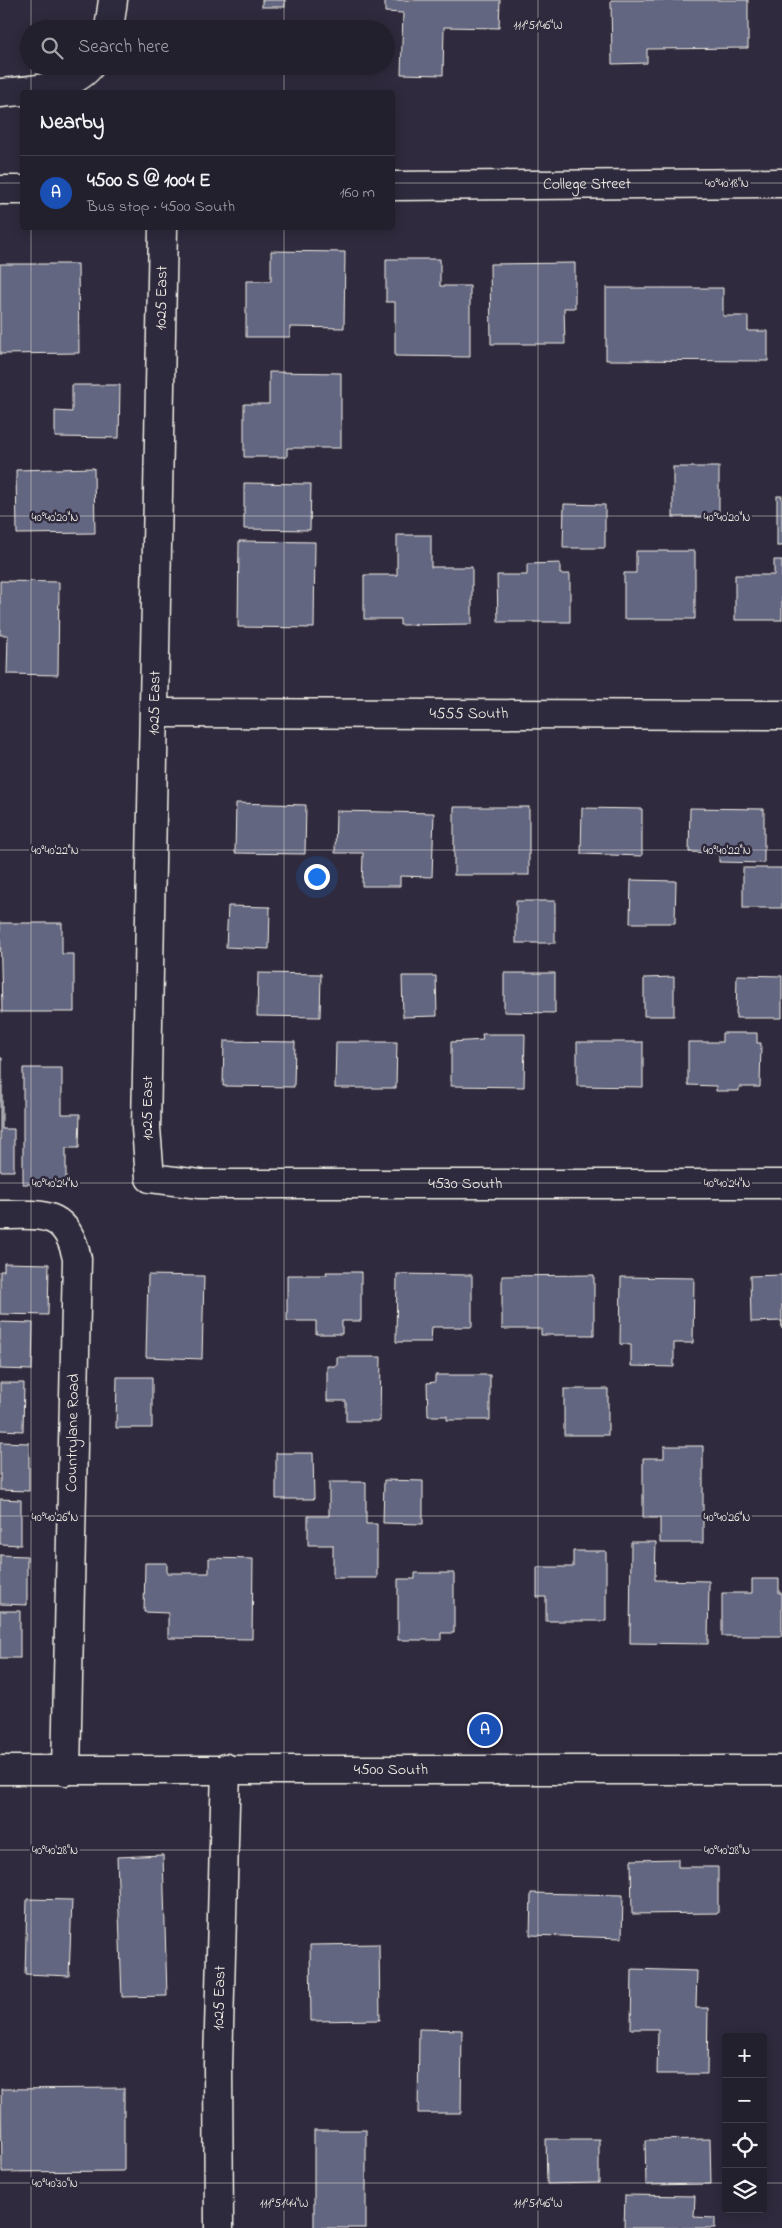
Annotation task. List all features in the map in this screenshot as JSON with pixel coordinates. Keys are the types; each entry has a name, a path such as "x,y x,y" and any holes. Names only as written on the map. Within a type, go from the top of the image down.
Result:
{"street":[{"path":"110,20 112,0"},
{"path":"29,90 44,88 83,75"},
{"path":"0,94 20,91"},
{"name":"College Street","path":"395,186 782,183"},
{"path":"0,190 20,190"},
{"name":"1025 East","path":"150,1178 146,1128 163,230"},
{"name":"4555 South","path":"155,713 782,715"},
{"name":"4530 South","path":"150,1178 200,1184 782,1184"},
{"name":"Countrylane Road","path":"0,1215 44,1214 62,1224 73,1240 77,1259 66,1771"},
{"name":"1025 East","path":"219,2228 218,2065 226,1768"},
{"name":"4500 South","path":"0,1770 66,1771 226,1768 782,1770"}],"building":[{"path":"262,0 285,0 285,7 262,7"},
{"path":"385,0 500,0 499,28 444,27 443,75 401,74 403,13 385,12"},
{"path":"611,0 748,0 748,48 647,49 647,63 612,64"},
{"path":"271,251 345,252 344,328 290,327 290,337 246,337 246,281 271,281"},
{"path":"386,259 440,259 440,286 470,286 470,357 395,356 395,302 386,302"},
{"path":"575,263 575,308 564,308 565,344 491,344 490,264"},
{"path":"0,264 78,264 79,353 0,354"},
{"path":"606,288 723,288 723,316 748,316 748,331 768,331 768,361 606,360"},
{"path":"269,372 341,373 341,448 287,448 287,457 244,457 244,404 269,404"},
{"path":"72,385 120,385 119,438 55,437 55,411 72,412"},
{"path":"673,467 719,467 719,517 673,517"},
{"path":"94,468 95,533 17,534 16,470"},
{"path":"244,483 311,484 310,530 244,529"},
{"path":"777,496 782,496 782,546 777,546"},
{"path":"564,504 605,505 605,548 563,548"},
{"path":"397,535 431,535 431,567 472,567 472,624 400,625 400,619 364,619 364,575 397,575"},
{"path":"239,541 315,542 314,628 238,627"},
{"path":"636,551 695,551 695,619 624,619 624,573 636,573"},
{"path":"774,560 782,560 782,620 735,620 735,575 774,575"},
{"path":"560,563 560,574 570,574 570,622 498,622 497,575 527,575 527,564"},
{"path":"0,581 59,582 58,675 7,674 8,635 0,635"},
{"path":"236,803 306,805 305,854 235,853"},
{"path":"454,807 529,807 529,875 454,875"},
{"path":"582,808 642,809 642,856 581,854"},
{"path":"690,808 764,809 764,863 719,862 719,853 689,852"},
{"path":"336,811 434,813 432,877 400,876 400,886 362,886 363,853 335,853"},
{"path":"743,868 782,868 782,908 743,908"},
{"path":"631,880 676,881 675,923 630,923"},
{"path":"516,901 555,901 555,943 516,943"},
{"path":"228,906 270,907 269,949 226,947"},
{"path":"0,923 62,923 62,954 74,954 74,1012 2,1012"},
{"path":"258,973 321,974 320,1017 257,1016"},
{"path":"504,973 555,973 555,1013 504,1012"},
{"path":"737,975 782,976 782,1018 736,1018"},
{"path":"402,976 436,976 437,1016 403,1017"},
{"path":"674,977 674,1016 644,1016 644,978"},
{"path":"722,1033 757,1033 757,1043 761,1043 760,1087 739,1087 739,1091 716,1091 716,1086 688,1085 688,1042 722,1042"},
{"path":"482,1034 525,1034 524,1087 451,1086 451,1042 483,1040"},
{"path":"224,1041 295,1042 294,1087 223,1086"},
{"path":"336,1042 397,1042 396,1088 335,1088"},
{"path":"577,1042 643,1042 643,1087 577,1086"},
{"path":"0,1058 2,1058 2,1129 14,1129 14,1171 0,1171"},
{"path":"23,1068 62,1068 62,1114 80,1114 79,1148 66,1148 66,1184 23,1184"},
{"path":"4,1263 49,1264 48,1315 0,1314 0,1271 4,1271"},
{"path":"326,1272 361,1272 361,1321 342,1321 342,1334 316,1334 316,1321 287,1321 287,1275 327,1275"},
{"path":"397,1274 472,1275 472,1327 432,1327 431,1342 396,1342"},
{"path":"148,1275 204,1276 202,1359 146,1357"},
{"path":"594,1275 594,1335 541,1335 541,1329 502,1329 502,1276"},
{"path":"782,1275 782,1321 751,1322 750,1276"},
{"path":"621,1277 694,1278 693,1343 674,1343 674,1367 631,1366 631,1345 620,1344"},
{"path":"0,1322 33,1323 32,1370 0,1369"},
{"path":"337,1357 381,1357 380,1421 346,1421 346,1401 327,1401 327,1366 337,1366"},
{"path":"435,1375 490,1375 490,1420 447,1420 447,1416 428,1416 427,1383 435,1382"},
{"path":"117,1377 152,1377 152,1428 116,1428"},
{"path":"0,1383 24,1383 23,1431 0,1430"},
{"path":"564,1389 608,1389 608,1435 564,1435"},
{"path":"0,1442 29,1443 29,1491 0,1490"},
{"path":"664,1446 703,1446 703,1543 660,1543 660,1518 643,1518 643,1458 664,1458"},
{"path":"276,1453 313,1453 314,1499 276,1499"},
{"path":"384,1480 423,1481 423,1524 383,1523"},
{"path":"329,1482 366,1482 366,1524 377,1524 377,1578 333,1578 333,1545 308,1545 308,1516 329,1516"},
{"path":"0,1499 21,1500 21,1545 0,1544"},
{"path":"631,1542 656,1542 655,1580 709,1581 708,1644 630,1643"},
{"path":"573,1551 606,1551 606,1621 546,1621 546,1597 537,1597 537,1567 573,1567"},
{"path":"0,1555 27,1556 27,1605 0,1604"},
{"path":"209,1558 253,1559 252,1639 168,1638 168,1613 144,1612 145,1563 167,1563 167,1573 209,1573"},
{"path":"415,1573 454,1573 454,1633 441,1633 441,1640 398,1640 398,1579 415,1579"},
{"path":"752,1579 779,1579 779,1593 782,1593 782,1636 722,1636 722,1593 752,1593"},
{"path":"0,1611 20,1611 20,1658 0,1658"},
{"path":"163,1855 167,1996 122,1997 117,1857"},
{"path":"678,1859 678,1867 718,1867 718,1913 632,1914 631,1860"},
{"path":"531,1893 623,1895 622,1938 530,1935"},
{"path":"27,1899 72,1900 69,1976 25,1974"},
{"path":"379,1944 380,2020 311,2021 310,1945"},
{"path":"632,1969 697,1971 696,2008 708,2008 707,2074 657,2074 658,2029 631,2029"},
{"path":"419,2029 462,2030 461,2113 418,2113"},
{"path":"124,2088 124,2171 2,2172 1,2089"},
{"path":"314,2130 366,2130 366,2228 314,2228"},
{"path":"546,2139 599,2139 599,2183 547,2184"},
{"path":"710,2139 711,2184 646,2185 645,2140"},
{"path":"625,2195 695,2196 694,2217 715,2218 715,2228 624,2228"}],"place":[{"name":"4500 S @ 1004 E","path":"485,1730"}]}
